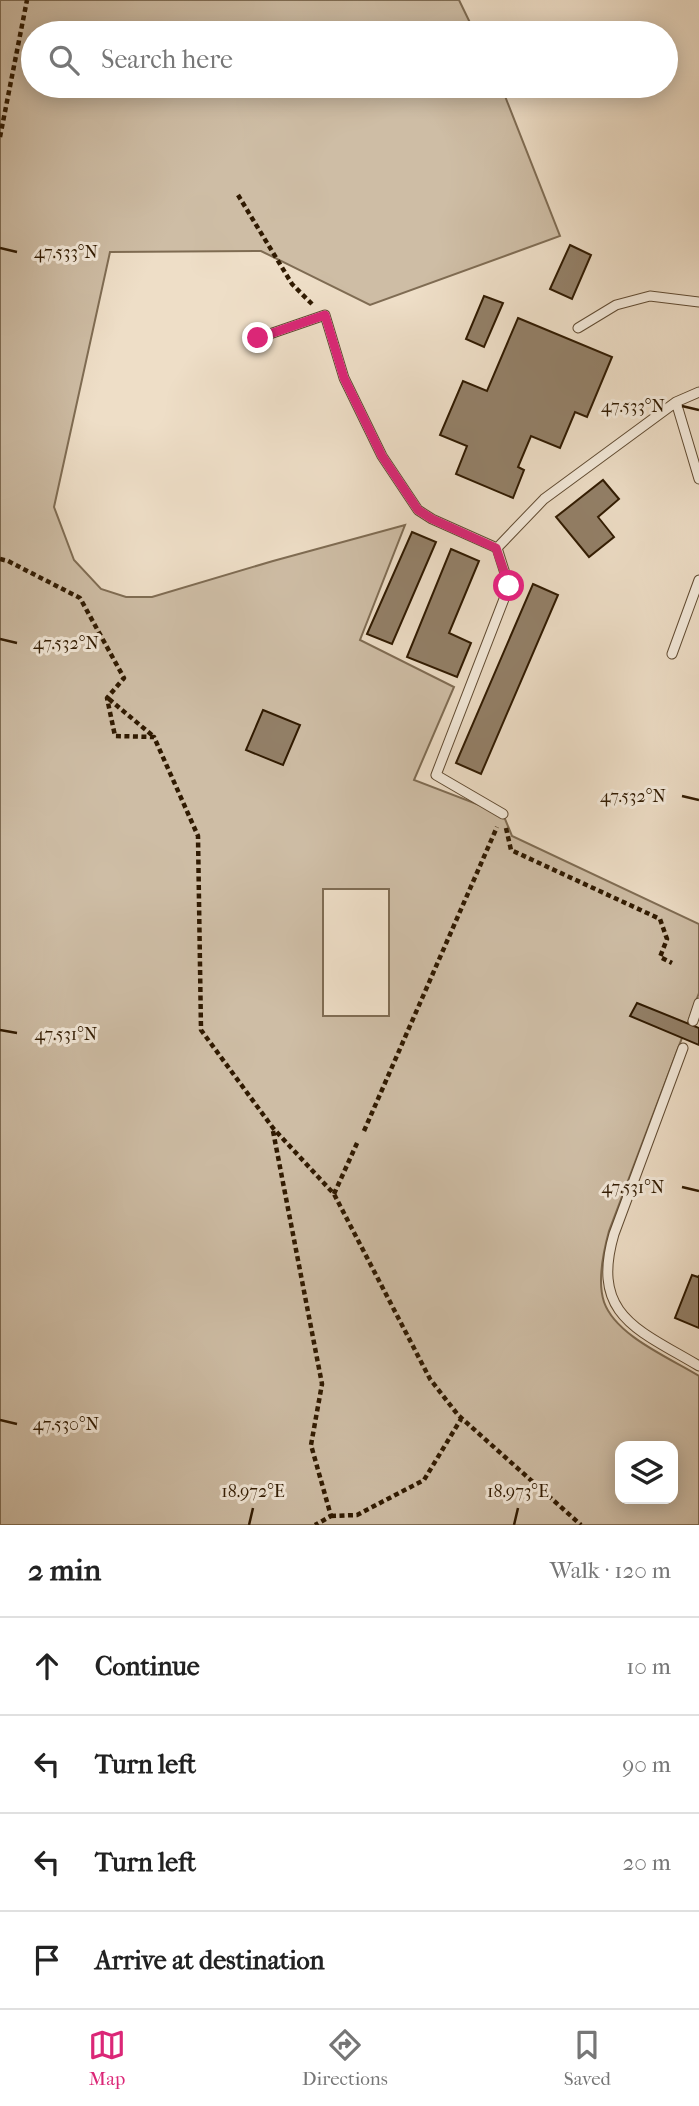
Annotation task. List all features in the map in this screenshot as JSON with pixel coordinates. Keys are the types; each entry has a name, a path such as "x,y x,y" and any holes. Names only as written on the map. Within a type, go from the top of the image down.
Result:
{"lane":[{"path":"578,328 616,305 650,296 699,302"},
{"path":"258,338 325,315 344,378 382,456 418,510 496,548 509,586 436,775 503,814"},
{"path":"496,548 544,499 676,402 699,392"},
{"path":"676,402 699,479"},
{"path":"672,654 699,580"},
{"path":"693,1021 699,1003"},
{"path":"683,1048 614,1234 607,1279 611,1295 624,1318 699,1366"}],"path":[{"path":"23,21 27,0"},
{"path":"0,137 21,30"},
{"path":"238,195 292,284 325,315"},
{"path":"0,559 80,598 124,678 107,698"},
{"path":"107,698 116,736 154,737"},
{"path":"107,698 154,737 198,836 201,1030 273,1128 334,1194 430,1379 461,1419 581,1525"},
{"path":"503,814 511,850 660,919 667,939 660,957 672,963"},
{"path":"364,1131 503,814"},
{"path":"273,1128 322,1384 311,1445 331,1516"},
{"path":"334,1194 358,1141"},
{"path":"315,1525 331,1516 357,1515 424,1480 461,1419"}],"shaded area":[{"path":"0,0 459,0 469,21 21,21 21,98 506,98 560,236 370,305 261,251 110,252 54,507 74,560 101,589 126,597 152,597 405,525 360,640 454,687 414,780 503,814 512,836 699,924 699,993 609,1231 601,1276 604,1302 620,1325 645,1345 699,1376 699,1525 0,1525","holes":["323,889 389,889 389,1016 323,1016"]}],"building":[{"path":"570,245 591,255 572,299 550,289"},
{"path":"484,296 503,303 484,347 466,339"},
{"path":"518,318 612,357 587,417 575,412 560,448 531,436 518,467 524,470 513,498 456,474 467,446 440,435 463,381 487,391"},
{"path":"603,480 619,499 598,517 614,537 589,557 556,517"},
{"path":"412,532 436,542 392,644 367,634"},
{"path":"451,549 479,561 449,633 471,643 457,677 407,657"},
{"path":"533,584 558,595 481,774 456,763"},
{"path":"263,710 300,725 283,765 246,750"},
{"path":"637,1003 699,1028 699,1045 630,1016"},
{"path":"692,1275 699,1276 699,1328 675,1318"}],"route":[{"path":"258,338 325,315 344,378 382,456 418,510 496,548 509,586"}]}
